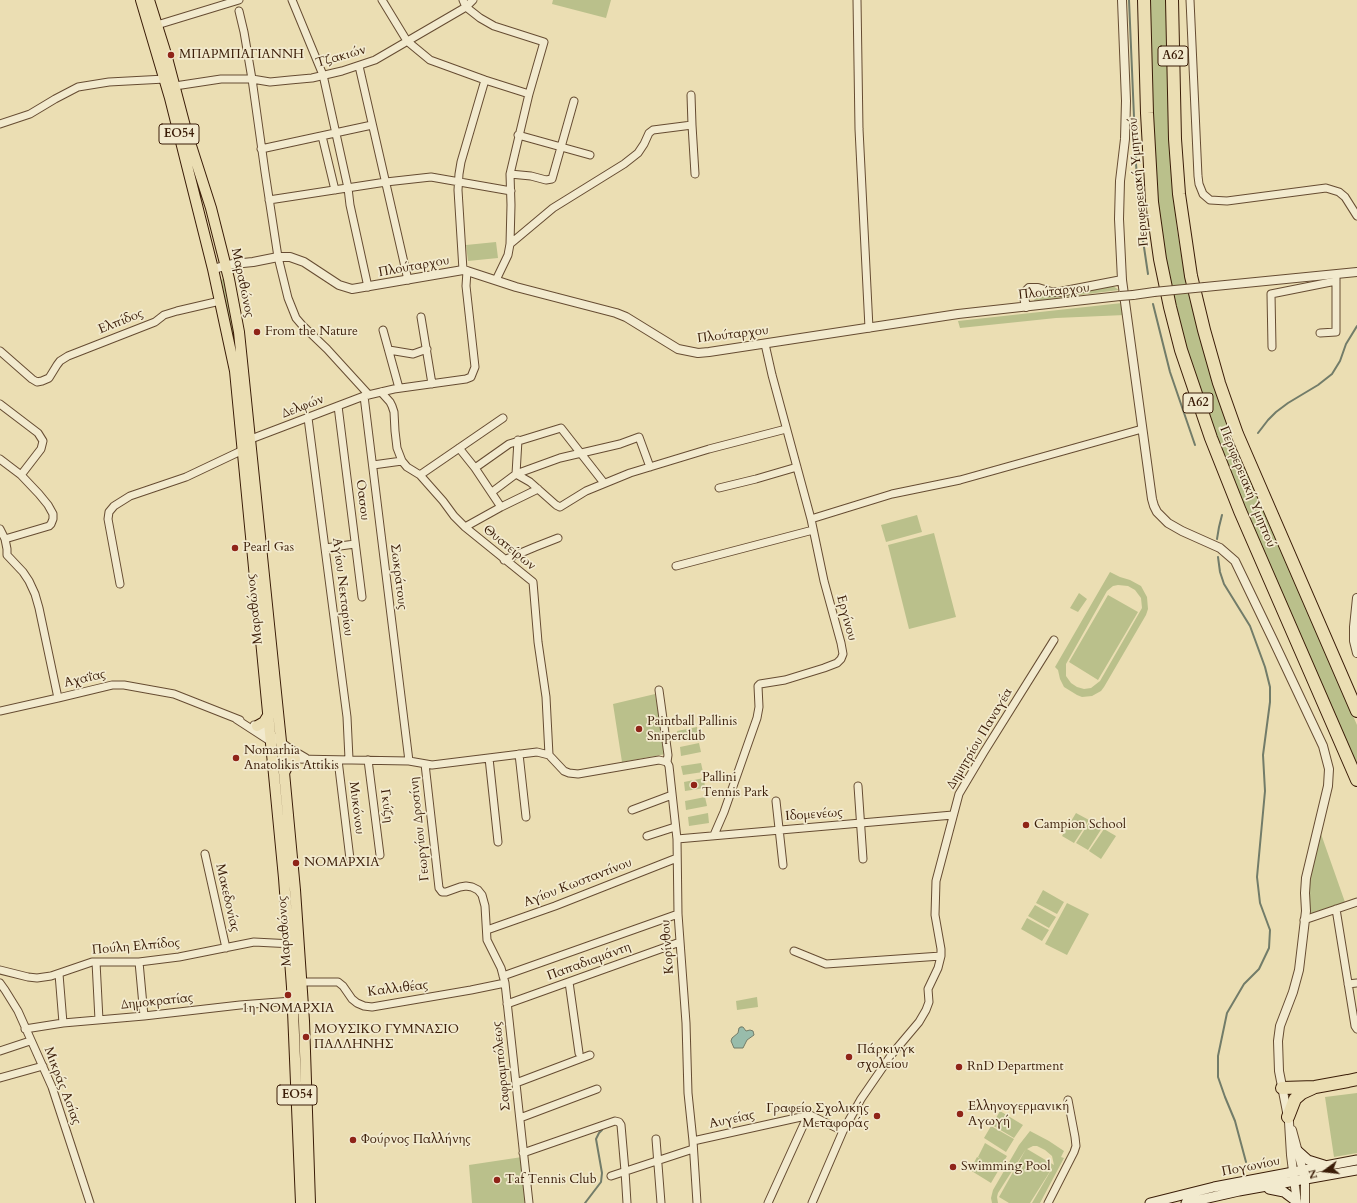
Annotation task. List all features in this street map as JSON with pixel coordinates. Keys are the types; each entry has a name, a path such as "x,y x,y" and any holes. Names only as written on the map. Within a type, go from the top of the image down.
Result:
{"highway":[{"name":"Περιφερειακή Υμηττού","path":"1144,0 1147,113 1152,202 1160,259 1170,308 1181,350 1211,438 1240,511 1357,780"},
{"name":"Περιφερειακή Υμηττού","path":"1172,0 1175,139 1179,194 1191,276 1204,330 1219,383 1237,434 1357,711"},
{"path":"1282,1091 1295,1094 1354,1080"},
{"path":"1288,1120 1295,1099 1311,1089"}],"main road":[{"name":"Μαραθώνος","path":"141,0 165,79 188,169 222,268 238,321 251,439 294,944 302,982 310,1203"},
{"name":"Μαραθώνος","path":"149,0 208,197 222,268 220,301 235,370 269,714 284,773 294,944 292,1002 301,1203"},
{"path":"257,726 264,722 269,714"},
{"path":"284,773 292,759 296,759"},
{"path":"1298,1151 1310,1161 1331,1165"},
{"name":"Πογωνίου","path":"1186,1203 1294,1182 1304,1175 1331,1165 1357,1160"},
{"name":"Πογωνίου","path":"1150,1203 1201,1190 1292,1172 1304,1175 1357,1170"},
{"path":"1254,1189 1279,1190 1288,1194 1299,1202"}],"street":[{"path":"157,24 239,0"},
{"path":"292,0 323,75 368,287"},
{"path":"382,0 407,41 430,60 528,94"},
{"path":"463,0 466,7 480,18 494,26 544,42 528,94 510,174 510,244 506,260 496,280"},
{"name":"Τζακιών","path":"175,86 221,79 252,79 270,82 312,78 359,66 375,60 466,7 474,0"},
{"path":"857,0 859,129 869,328"},
{"path":"1122,0 1126,102 1125,139 1120,181 1122,280 1152,499 1157,512 1168,523 1220,548 1234,561 1274,642 1327,757 1329,765 1330,777 1306,878 1306,912 1298,977 1278,1034 1278,1054 1282,1091 1288,1120 1292,1172 1299,1202"},
{"path":"1190,0 1198,176 1203,194 1210,200 1226,202 1326,188 1339,192 1357,216"},
{"path":"239,11 252,79 261,149 278,257 288,298 296,318 307,331 327,349 366,395"},
{"path":"359,66 408,280"},
{"path":"0,124 30,114 78,87 109,82 165,79"},
{"name":"Δελφών","path":"251,439 366,395 471,377 474,370 466,286 459,181 461,162 484,80"},
{"path":"691,96 695,174"},
{"path":"510,174 550,180 554,174 574,101"},
{"path":"261,149 372,125"},
{"path":"510,244 553,208 624,164 638,153 649,133 653,130 692,125"},
{"path":"322,136 334,190"},
{"path":"518,136 590,155"},
{"path":"269,200 386,182 431,177 511,191"},
{"name":"Πλούταρχου","path":"222,268 278,257 290,257 301,260 346,288 355,289 465,271 516,287 616,313 626,317 672,346 685,351 698,353 958,314 1205,287 1336,277 1356,271"},
{"path":"1272,347 1271,294 1336,277 1336,332 1320,332"},
{"path":"1026,307 1024,297 1029,288 1060,292 1122,280"},
{"name":"Ελπίδος","path":"0,351 32,379 40,382 49,378 56,365 68,356 155,322 164,316 178,311 220,301"},
{"path":"421,317 432,384"},
{"path":"383,330 400,388"},
{"name":"Εργίνου","path":"714,835 724,812 757,718 759,707 758,686 760,684 785,680 824,668 837,663 841,659 842,654 841,643 824,581 811,519 786,429 765,344"},
{"path":"389,350 412,354 427,349"},
{"path":"372,465 402,461 397,448 394,431 394,412 390,402 381,392"},
{"name":"Σωκράτους","path":"366,395 372,465 409,761"},
{"path":"0,404 38,433 43,441 40,452 21,475"},
{"name":"Οασου","path":"338,406 362,596"},
{"name":"Αγίου Νεκταρίου","path":"308,418 347,717 349,759"},
{"path":"420,475 503,418"},
{"path":"475,468 518,440 561,428 604,483"},
{"path":"516,474 530,482 560,507 586,491 604,483 650,467 709,449 786,429"},
{"path":"811,519 892,494 960,480 1142,429"},
{"path":"492,492 516,474 544,463 620,444 639,437 650,467"},
{"path":"516,474 518,440"},
{"path":"459,448 475,468 501,507"},
{"path":"120,584 108,519 108,513 114,506 130,496 186,477 243,450"},
{"path":"0,459 21,475 48,505 53,514 51,524 48,526 5,538"},
{"name":"Θυατείρων","path":"402,461 407,467 420,475 465,527 533,582 538,642 546,697 550,755"},
{"path":"719,488 797,467"},
{"path":"465,527 538,489"},
{"path":"0,529 5,538 7,549 6,557"},
{"path":"676,566 813,530"},
{"path":"504,560 558,538"},
{"path":"325,548 355,544"},
{"name":"Αχαΐας","path":"6,557 29,581 35,594 58,698 112,685 124,685 174,694 257,726 277,743"},
{"path":"1357,598 1354,641 1357,654"},
{"name":"Δημητρίου Παναγέα","path":"812,1203 844,1131 861,1099 892,1054 919,1022 926,1010 929,1002 928,989 938,968 941,956 935,915 936,881 959,794 1054,640"},
{"name":"Κορίνθου","path":"659,690 677,839 678,914 686,1023 688,1099 698,1203"},
{"path":"0,711 58,698"},
{"name":"Αχαΐας","path":"236,719 277,743"},
{"path":"277,743 296,759 409,761 425,764 440,764 538,752 550,755 564,771 569,774 578,774 659,760 667,762"},
{"path":"277,743 308,759"},
{"path":"519,754 526,817"},
{"path":"489,758 498,842"},
{"name":"Μυκόνου","path":"338,760 350,859"},
{"name":"Γκύζη","path":"368,760 380,855"},
{"name":"Γεωργίου Δροσίνη","path":"425,764 438,885 440,890"},
{"path":"858,786 863,859"},
{"path":"632,810 672,796"},
{"path":"776,801 783,865"},
{"name":"Ιδομενέως","path":"677,839 953,815"},
{"path":"647,836 675,827"},
{"name":"Μακεδονίας","path":"205,854 226,948"},
{"name":"Αγίου Κωσταντίνου","path":"486,930 555,906 677,858"},
{"name":"Σαφραμπόλεως","path":"440,890 446,892 460,887 472,887 478,890 485,901 486,930 489,945 501,968 504,979 529,1203"},
{"path":"1304,920 1357,902"},
{"path":"1336,909 1355,1026 1357,1029"},
{"name":"Καλλιθέας","path":"302,982 338,982 357,1003 372,1007 463,992 504,979 678,914"},
{"name":"Πούλη Ελπίδος","path":"0,970 37,978 59,974 87,963 139,962 179,957 254,942 294,944"},
{"name":"Παπαδιαμάντη","path":"507,1004 680,942"},
{"path":"794,951 826,964 941,956"},
{"path":"96,962 99,1020"},
{"path":"139,962 144,1016"},
{"path":"59,974 63,1023"},
{"path":"569,982 578,1053"},
{"name":"Μικράς Ασίας","path":"0,983 18,1011 30,1041 52,1087 90,1203"},
{"path":"1348,984 1357,983"},
{"name":"Δημοκρατίας","path":"25,1029 63,1023 144,1016 240,1005 292,1002"},
{"path":"0,1051 30,1041"},
{"path":"516,1083 590,1055"},
{"path":"0,1078 42,1066"},
{"path":"520,1118 597,1089"},
{"path":"1048,1203 1076,1146 1068,1100"},
{"path":"768,1203 808,1115 844,1131"},
{"name":"Αυγείας","path":"693,1141 808,1115"},
{"path":"1288,1120 1294,1134 1304,1175 1299,1202"},
{"path":"523,1152 617,1121 620,1123 627,1203"},
{"path":"656,1139 661,1203"},
{"path":"611,1176 693,1150"}],"green space":[{"path":"553,0 611,0 606,18 552,4"},
{"path":"1149,0 1166,0 1170,151 1173,191 1183,266 1201,342 1212,379 1238,451 1357,725 1357,766 1254,532 1208,422 1175,310 1161,232 1153,153"},
{"path":"496,242 498,258 468,261 466,245"},
{"path":"224,279 230,299 240,371 220,280"},
{"path":"1113,286 1119,290 1034,301 1035,296 1041,293 1046,294"},
{"path":"1122,303 1125,315 1056,318 960,328 958,321"},
{"path":"917,515 922,532 886,542 881,525"},
{"path":"934,533 956,617 909,629 888,545"},
{"path":"1110,572 1141,586 1147,597 1148,609 1146,615 1101,691 1092,696 1082,697 1077,695 1064,687 1058,670 1055,667","holes":["1113,586 1128,586 1135,590 1141,598 1142,608 1100,681 1091,688 1084,689 1077,687 1071,683 1066,676 1066,664 1107,591"]},
{"path":"1079,593 1087,599 1078,612 1070,608"},
{"path":"1108,595 1138,612 1098,680 1069,662"},
{"name":"Paintball Pallinis Sniperclub","path":"655,694 666,754 622,762 613,704"},
{"path":"697,727 698,736 679,740 677,731"},
{"path":"699,743 701,752 681,756 680,747"},
{"path":"701,763 703,772 683,775 681,766"},
{"name":"Pallini Tennis Park","path":"704,778 705,788 685,791 684,782"},
{"path":"705,797 707,806 686,810 685,801"},
{"path":"708,813 709,823 689,826 688,817"},
{"path":"1076,813 1089,820 1074,843 1062,836"},
{"path":"1090,821 1102,828 1088,850 1076,843"},
{"path":"1104,829 1116,836 1101,859 1089,851"},
{"path":"1321,834 1346,905 1311,915 1307,889"},
{"path":"1043,890 1064,902 1057,914 1036,903"},
{"path":"1067,903 1089,914 1067,955 1045,944"},
{"path":"1035,905 1056,917 1049,928 1028,916"},
{"path":"1027,918 1049,930 1042,941 1021,929"},
{"path":"757,997 758,1007 737,1010 736,1001"},
{"path":"1357,1093 1357,1153 1334,1157 1325,1097"},
{"path":"1000,1111 1023,1125 1014,1138 992,1125"},
{"path":"991,1126 1014,1139 1006,1152 984,1138"},
{"path":"1030,1131 1064,1151 1061,1157 1064,1158 1040,1203 1032,1203 1054,1165 1030,1203 1009,1203 999,1197 1026,1149 998,1193 998,1203 992,1203 991,1198 993,1190 1019,1145","holes":["1037,1146 1045,1150 1052,1156 1054,1165 1027,1149"]},
{"path":"985,1143 1007,1156 991,1183 970,1170 977,1157 983,1160 978,1157"},
{"name":"Taf Tennis Club","path":"522,1157 526,1203 472,1203 469,1165"}],"shaded area":[{"path":"743,1027 746,1031 753,1031 754,1035 747,1040 743,1048 734,1048 731,1041 732,1038 738,1033 739,1028"}],"waterway":[{"path":"1129,0 1136,164 1141,227 1148,274"},
{"path":"1153,304 1170,372 1195,445"},
{"path":"1258,433 1276,412 1318,385 1332,374 1340,361 1346,344 1357,326"},
{"path":"1217,539 1222,515"},
{"path":"1218,557 1220,572 1224,584 1250,626 1265,667 1270,687 1270,702 1263,755 1265,791 1257,877 1260,903 1270,930 1269,948 1259,969 1244,984 1227,1013 1218,1056 1218,1077 1235,1121 1246,1162"},
{"path":"585,1203 601,1182 602,1173 596,1139 602,1130"}],"place":[{"name":"ΜΠΑΡΜΠΑΓΙΑΝΝΗ","path":"171,55"},
{"name":"From the Nature","path":"257,332"},
{"name":"Pearl Gas","path":"235,548"},
{"name":"Paintball Pallinis Sniperclub","path":"639,729"},
{"name":"Nomarhia Anatolikis Attikis","path":"236,758"},
{"name":"Pallini Tennis Park","path":"694,785"},
{"name":"Campion School","path":"1026,825"},
{"name":"ΝΟΜΑΡΧΙΑ","path":"296,863"},
{"name":"1η ΝΟΜΑΡΧΙΑ","path":"288,995"},
{"name":"ΜΟΥΣΙΚΟ ΓΥΜΝΑΣΙΟ ΠΑΛΛΗΝΗΣ","path":"306,1037"},
{"name":"Πάρκινγκ σχολείου","path":"849,1057"},
{"name":"RnD Department","path":"959,1067"},
{"name":"Ελληνογερμανική Αγωγή","path":"960,1114"},
{"name":"Γραφείο Σχολικής Μεταφοράς","path":"877,1116"},
{"name":"Φούρνος Παλλήνης","path":"353,1140"},
{"name":"Swimming Pool","path":"953,1167"},
{"name":"Taf Tennis Club","path":"497,1180"}]}
